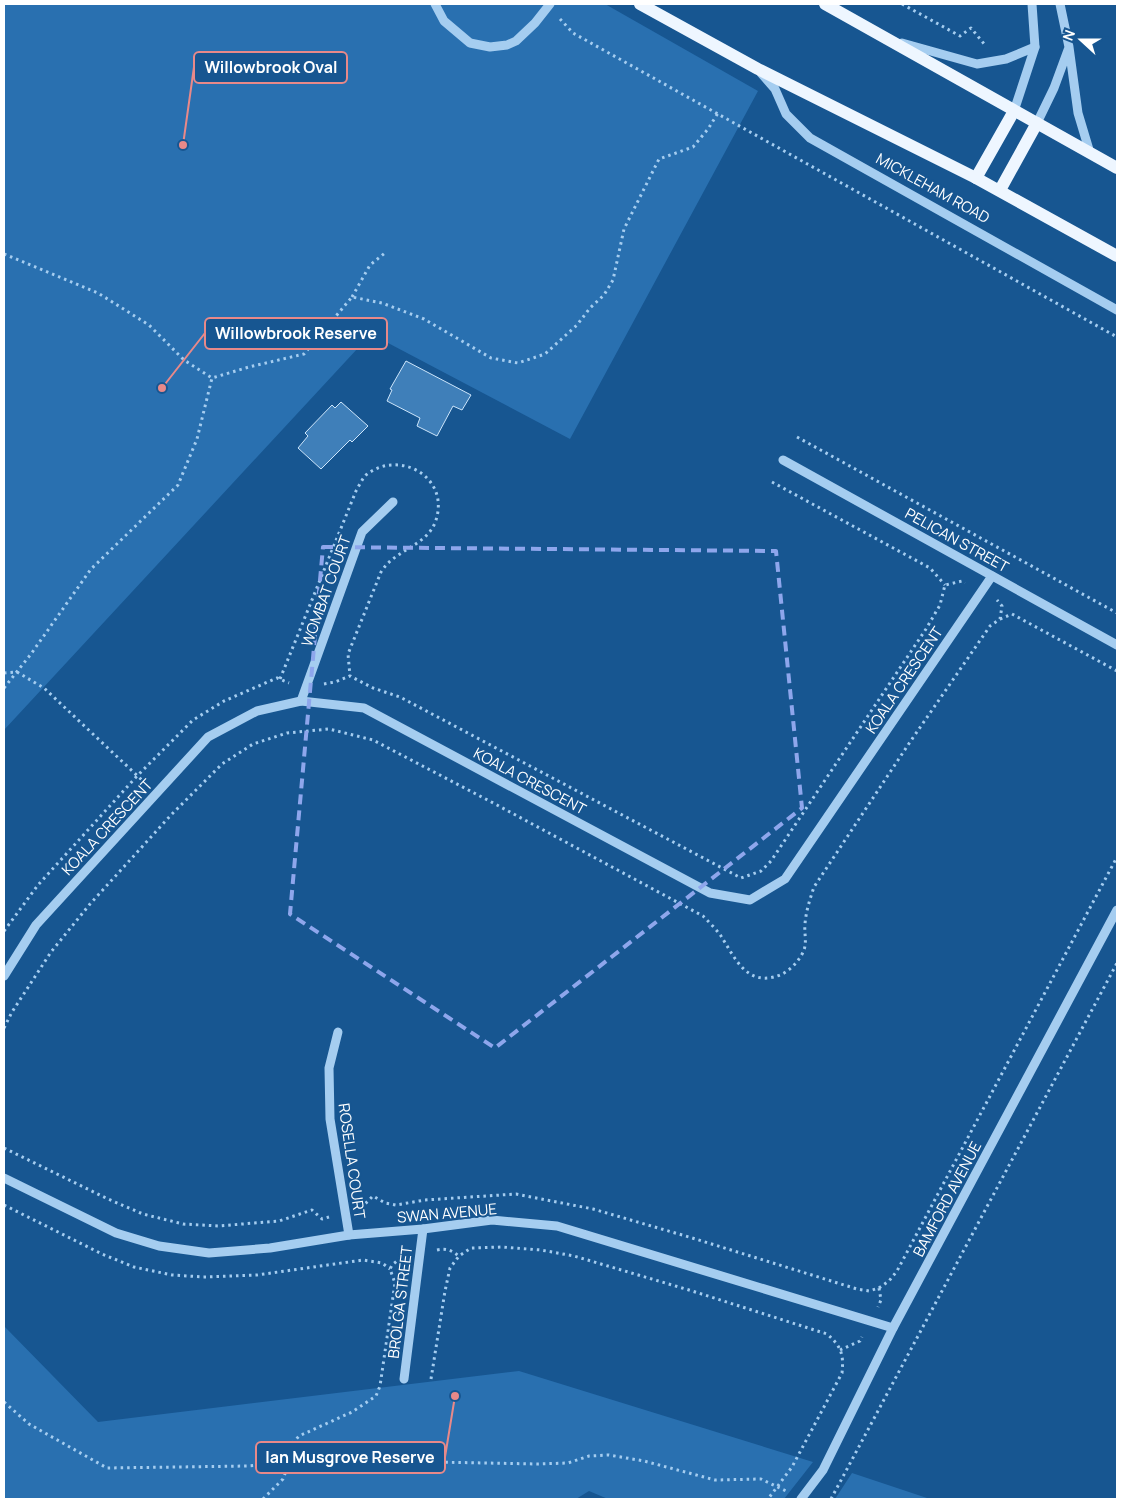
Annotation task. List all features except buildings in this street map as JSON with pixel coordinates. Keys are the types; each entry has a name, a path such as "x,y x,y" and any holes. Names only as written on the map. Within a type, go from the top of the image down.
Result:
{"main road":[{"name":"MICKLEHAM ROAD","path":"640,4 758,69 1000,190 1117,256"},
{"path":"825,4 1117,168"},
{"path":"976,178 1014,111"},
{"path":"1000,190 1037,123"}],"street":[{"path":"435,4 444,20 470,44 490,47 507,45 516,41 535,23 549,5"},
{"path":"1014,111 1035,47 1032,4"},
{"path":"1060,4 1069,47 1078,113 1090,153"},
{"path":"890,39 977,64 1006,59 1035,47"},
{"path":"1037,123 1054,88 1069,47"},
{"name":"MICKLEHAM ROAD","path":"758,69 775,90 786,114 810,138 1117,310"},
{"name":"PELICAN STREET","path":"783,460 1117,645"},
{"name":"WOMBAT COURT","path":"301,701 362,532 393,502"},
{"name":"KOALA CRESCENT","path":"4,976 36,925 208,737 256,711 301,701 364,708 710,893 750,900 785,879 992,576"},
{"name":"BAMFORD AVENUE","path":"797,1497 823,1470 894,1328 1117,910"},
{"name":"ROSELLA COURT","path":"338,1032 329,1068 330,1120 349,1235"},
{"name":"SWAN AVENUE","path":"4,1178 116,1233 159,1246 209,1253 270,1248 349,1235 423,1229 492,1220 557,1226 894,1328"},
{"name":"BROLGA STREET","path":"404,1379 423,1229"}],"path":[{"path":"549,5 573,33 1117,337"},
{"path":"352,297 382,303 424,320 491,358 518,363 545,354 577,325 590,308 604,295 613,280 624,229 659,159 693,147 708,130 718,113"},
{"path":"4,254 98,294 149,325 184,360 212,378 304,354 352,297 370,264 385,253"},
{"path":"4,688 91,569 178,485 197,439 212,378"},
{"path":"797,437 1117,613"},
{"path":"772,482 930,568 945,585"},
{"path":"1000,618 1012,614 1117,671"},
{"path":"4,673 17,672 44,688 157,793"},
{"path":"879,1288 889,1281 897,1271 1117,857"},
{"path":"831,1499 1117,963"},
{"path":"431,1379 450,1268 459,1256 471,1248 502,1247 541,1250 574,1256 827,1334 837,1343 842,1354 842,1373 792,1467 768,1499"},
{"path":"263,1499 283,1479 293,1444 299,1436 352,1412 376,1396 380,1386"},
{"path":"4,1402 29,1424 107,1468 248,1466 336,1460 538,1464 568,1463 589,1456 609,1455 715,1480 761,1479 797,1497"}],"highlighted area":[{"path":"323,547 776,551 802,808 495,1048 290,914"}],"shaded area":[{"path":"4,4 605,4 758,91 570,439 371,334 4,730"},
{"path":"4,1326 98,1422 519,1371 813,1462 784,1499 608,1499 589,1491 576,1499 4,1499"},
{"path":"852,1473 930,1499 835,1499"}],"place":[{"name":"Willowbrook Oval","path":"183,145"},
{"name":"Willowbrook Reserve","path":"162,388"},
{"name":"Ian Musgrove Reserve","path":"455,1396"}]}
